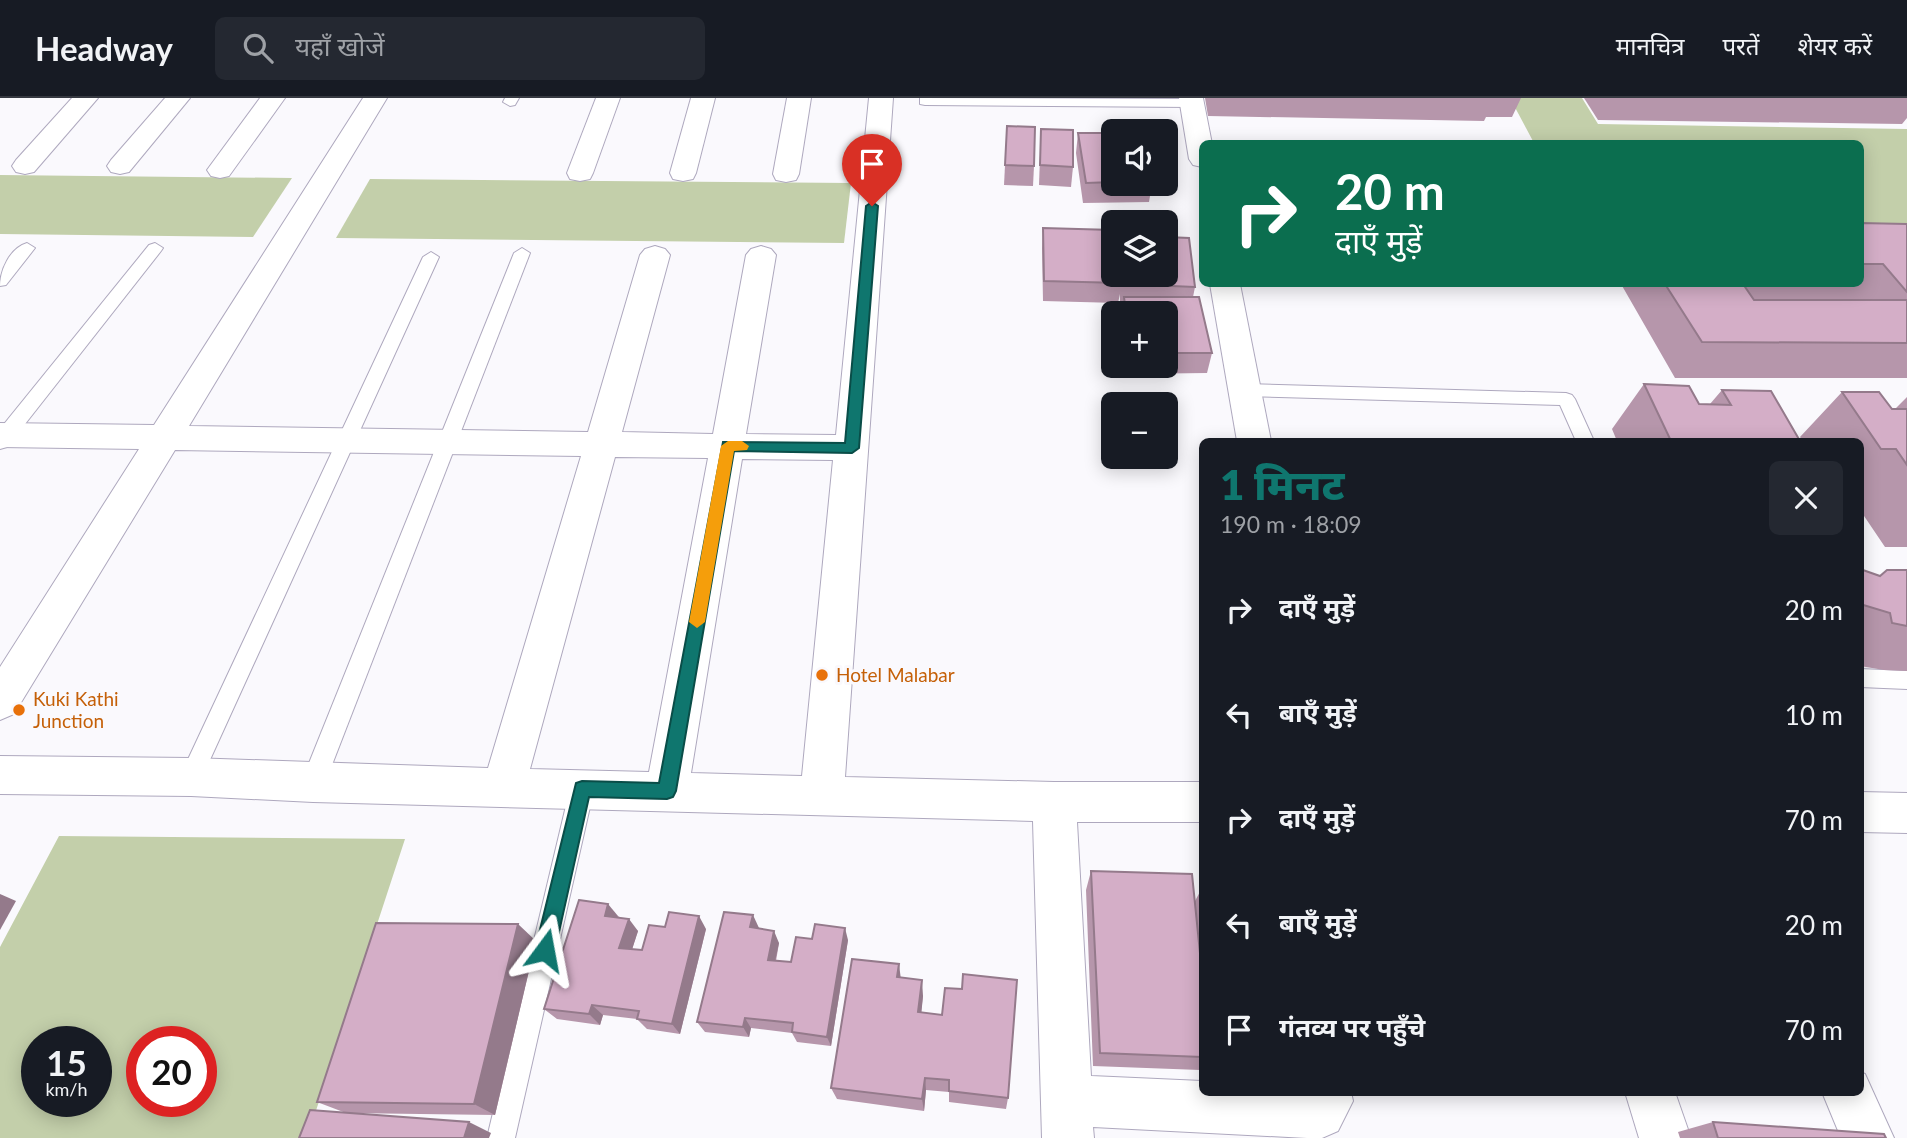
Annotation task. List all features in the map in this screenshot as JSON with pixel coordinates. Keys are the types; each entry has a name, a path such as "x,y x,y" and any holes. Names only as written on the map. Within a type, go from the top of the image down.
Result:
{"street":[{"path":"25,166 86,98"},
{"path":"120,166 177,98"},
{"path":"220,170 273,98"},
{"path":"0,702 375,98"},
{"path":"580,173 608,98"},
{"path":"682,173 703,98"},
{"path":"786,174 799,98"},
{"path":"822,794 881,98"},
{"path":"1191,101 1199,143"},
{"path":"504,788 654,255"},
{"path":"667,791 761,255"},
{"path":"1226,287 1253,438"},
{"path":"2,438 164,437 852,448"},
{"path":"0,775 191,777 313,783 1054,802 1199,802"},
{"path":"1054,802 1068,1119 1320,1113 1327,1101 1326,1096"},
{"path":"1864,812 1907,813"},
{"path":"1651,1096 1665,1138"},
{"path":"1849,1096 1868,1138"}],"lane":[{"path":"925,101 1191,101"},
{"path":"0,281 27,248"},
{"path":"2,438 155,248"},
{"path":"313,783 522,253"},
{"path":"191,777 431,257"},
{"path":"1245,390 1566,399 1584,438"},
{"path":"1864,678 1907,680"},
{"path":"501,1138 582,789"}],"green space":[{"path":"1510,98 1582,98 1598,124 1907,129 1907,250 1864,249 1864,140 1532,140"},
{"path":"0,175 292,178 253,237 0,234"},
{"path":"370,179 851,183 844,243 336,238"},
{"path":"59,836 405,839 307,1138 0,1138 0,947"}],"building":[{"path":"1007,126 1035,127 1034,166 1005,165"},
{"path":"1041,129 1073,130 1073,167 1040,165"},
{"path":"1078,133 1101,133 1101,182 1086,183"},
{"path":"1864,223 1907,224 1907,292 1883,264 1864,264"},
{"path":"1043,228 1101,230 1101,282 1044,281"},
{"path":"1178,238 1189,238 1195,287 1178,286"},
{"path":"1667,287 1745,287 1754,300 1907,300 1907,343 1702,342"},
{"path":"1124,297 1199,297 1212,353 1178,353 1178,301 1124,301"},
{"path":"1644,384 1689,386 1699,404 1731,405 1722,390 1771,391 1798,438 1670,438"},
{"path":"1842,392 1879,392 1892,409 1907,409 1907,465 1896,449 1881,449"},
{"path":"1864,570 1880,576 1887,570 1907,570 1907,626 1892,623 1890,613 1864,605"},
{"path":"1091,871 1192,874 1199,943 1199,1057 1100,1053"},
{"path":"579,900 608,904 605,916 629,919 619,948 642,950 649,925 665,927 669,912 699,916 672,1024 637,1019 639,1011 592,1005 589,1014 544,1009"},
{"path":"724,912 753,915 750,927 774,931 768,960 791,962 796,937 812,939 815,924 845,928 827,1037 792,1032 793,1023 745,1018 743,1027 697,1022"},
{"path":"376,923 518,924 474,1104 317,1102"},
{"path":"852,959 899,964 897,977 922,980 918,1012 942,1015 945,988 962,989 963,974 1017,980 1008,1098 949,1091 949,1080 925,1078 922,1099 831,1088"},
{"path":"310,1110 469,1122 464,1138 299,1138"},
{"path":"1713,1122 1884,1134 1886,1138 1718,1138"}],"slow traffic":[{"path":"697,622 728,446 742,446"}],"place":[{"name":"Hotel Malabar","path":"822,675"},
{"name":"Kuki Kathi Junction","path":"19,710"}],"route":[{"path":"545,950 582,789 667,791 728,446 852,448 872,206"}]}
